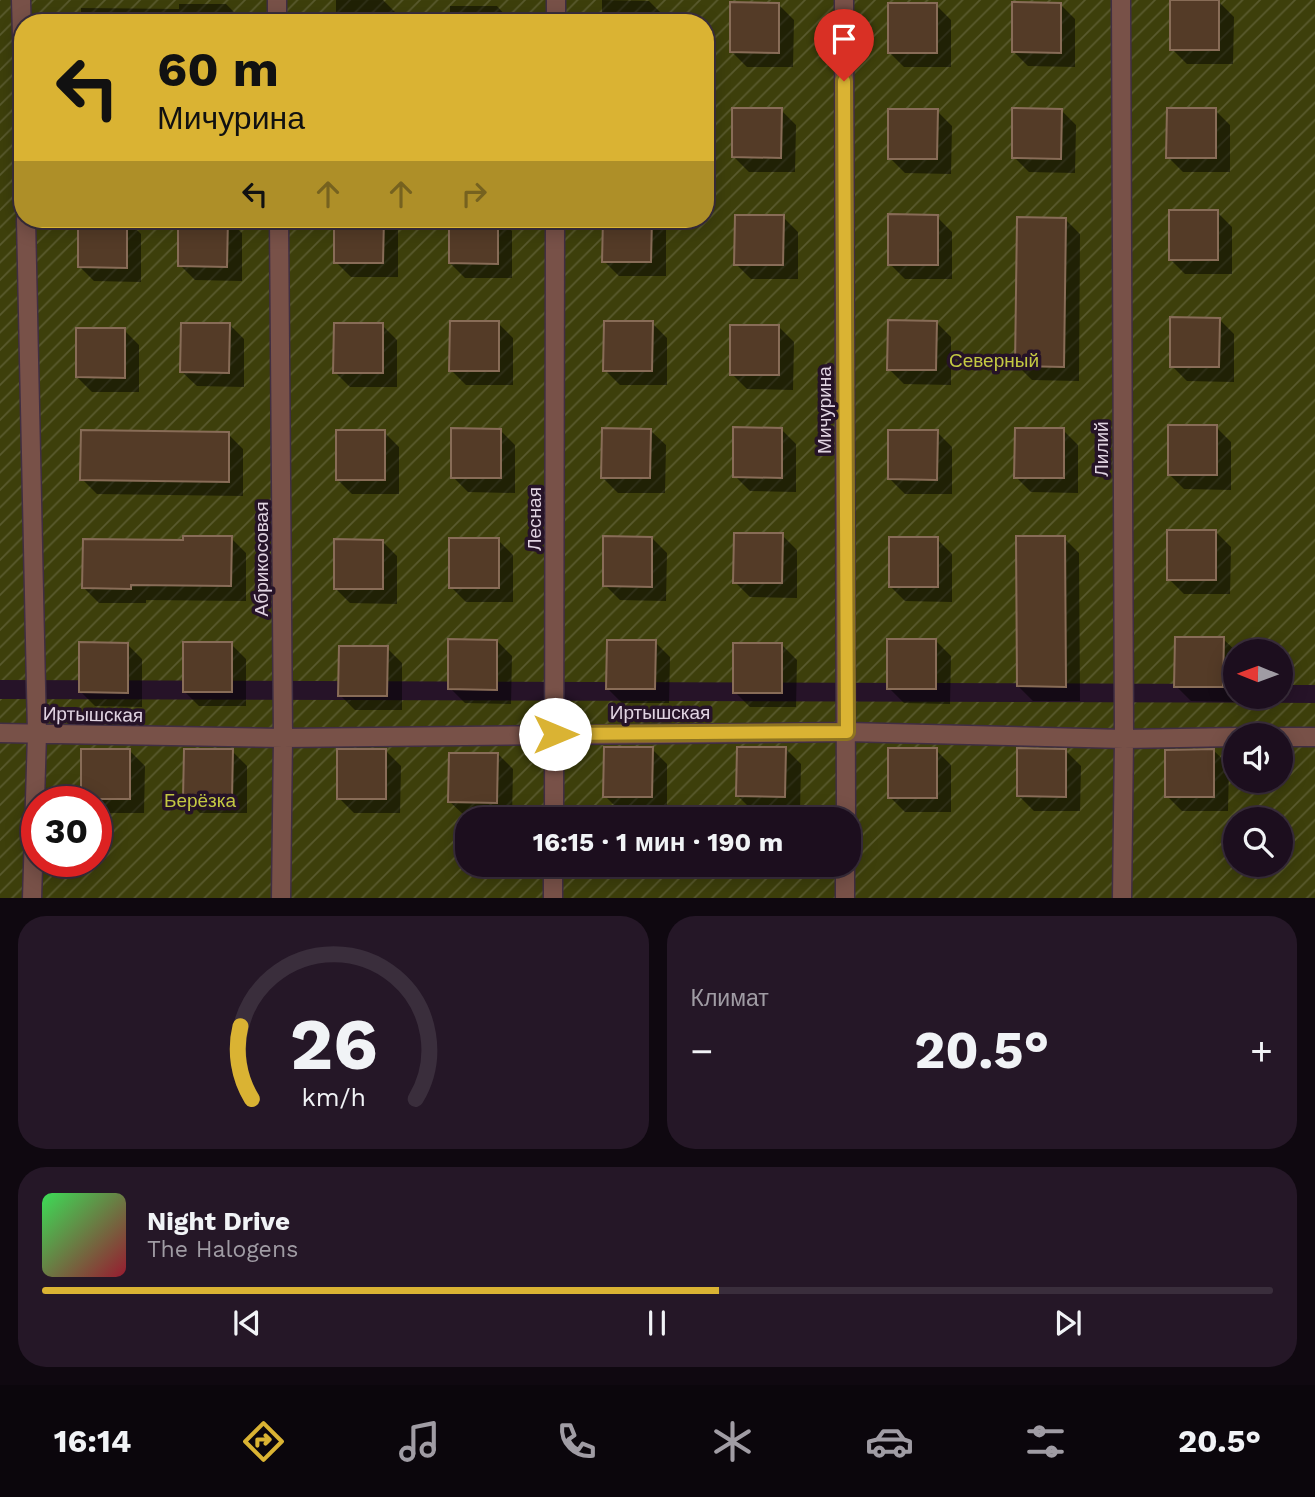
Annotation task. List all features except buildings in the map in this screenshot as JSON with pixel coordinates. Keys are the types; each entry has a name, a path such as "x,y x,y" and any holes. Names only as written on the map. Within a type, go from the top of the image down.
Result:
{"street":[{"name":"Мичурина","path":"844,0 846,807"},
{"name":"Лилий","path":"1121,0 1124,739 1122,898"},
{"path":"26,228 37,734 32,898"},
{"name":"Абрикосовая","path":"279,228 283,738 281,898"},
{"name":"Лесная","path":"554,807 555,228"},
{"name":"Иртышская","path":"0,733 283,738 847,732 1124,739 1223,737"},
{"path":"1293,737 1315,737"},
{"path":"553,877 553,898"},
{"path":"845,877 845,898"}],"green space":[{"name":"Северный","path":"0,0 1315,0 1315,685 1293,685 1293,639 1223,639 1223,684 0,680"},
{"name":"Берёзка","path":"0,699 1223,703 1223,709 1293,709 1293,703 1315,703 1315,898 0,898"}],"route":[{"path":"555,734 847,732 844,81"}]}
